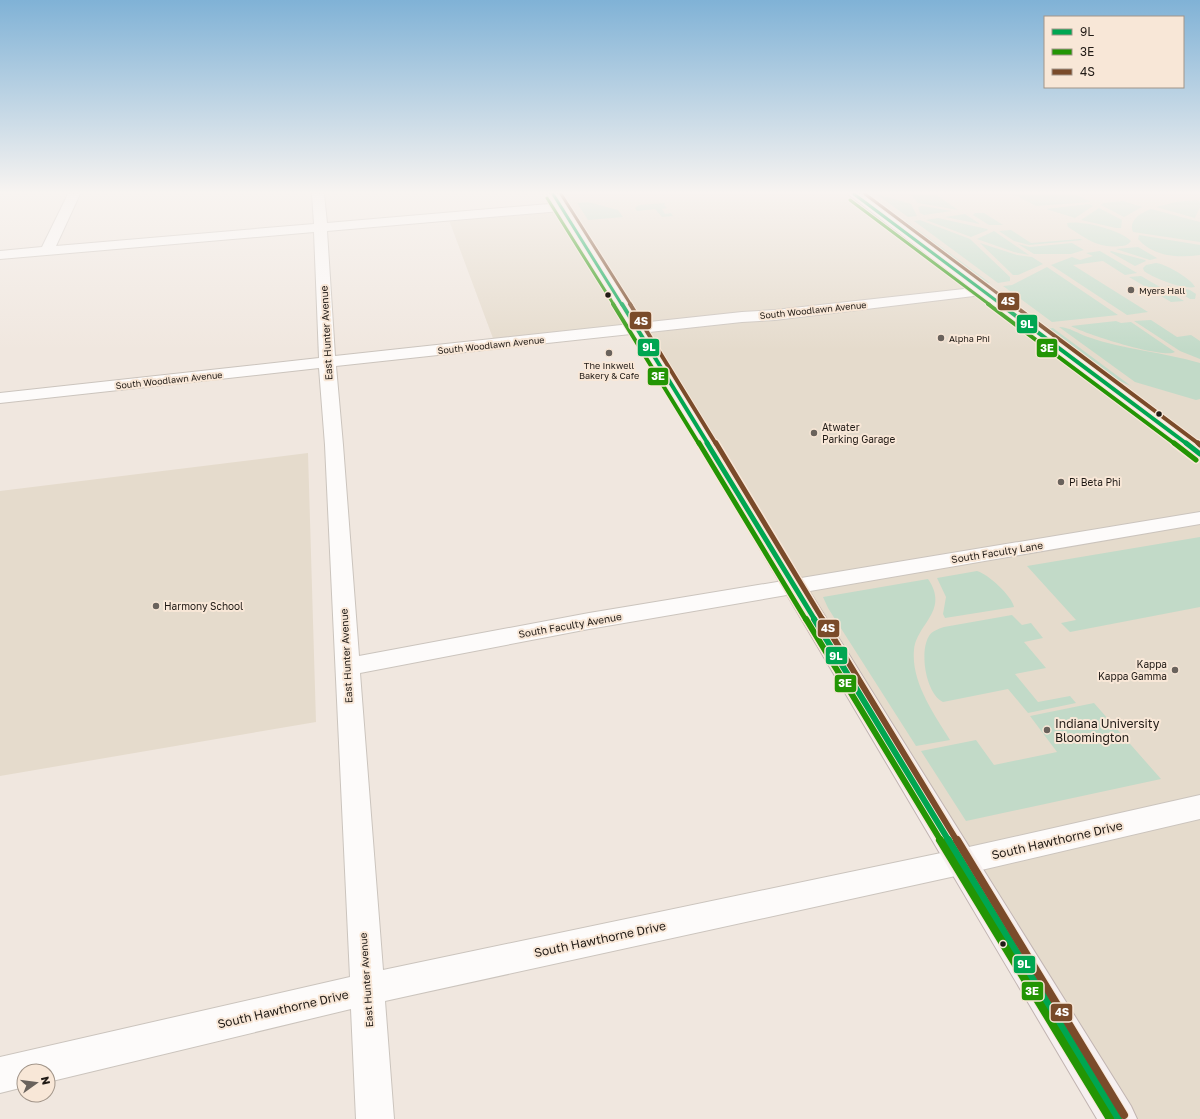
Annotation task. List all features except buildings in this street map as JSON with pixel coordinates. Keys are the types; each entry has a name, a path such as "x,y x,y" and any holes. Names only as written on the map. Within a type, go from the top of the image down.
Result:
{"main road":[{"path":"586,246 638,329 960,862 1118,1119"},
{"path":"924,246 1200,454"}],"street":[{"path":"47,251 49,246"},
{"path":"0,255 101,246"},
{"name":"East Hunter Avenue","path":"321,246 327,363 334,445 375,1119"},
{"name":"South Woodlawn Avenue","path":"0,398 982,290"},
{"name":"South Faculty Lane","path":"794,586 1200,518"},
{"name":"South Faculty Avenue","path":"347,667 589,621 794,586"},
{"name":"South Hawthorne Drive","path":"0,1075 367,989 960,862 1200,807"}],"shaded area":[{"name":"Indiana University Bloomington","path":"459,246 1200,246 1200,1119 1137,1119 643,325 494,341"},
{"name":"Harmony School","path":"308,453 316,722 0,776 0,491"}],"green space":[{"path":"937,246 940,246 990,283 986,283"},
{"path":"948,246 978,246 1010,277 1010,281 998,283"},
{"path":"983,246 990,246 1017,255 1032,257 1043,264 1018,275 1013,275"},
{"path":"998,246 1016,246 1029,255"},
{"path":"1022,246 1078,246 1084,250 1071,254 1034,254"},
{"path":"1146,246 1200,246 1200,255 1175,256 1151,250"},
{"path":"1138,247 1158,258 1150,260 1116,249"},
{"path":"1100,251 1137,273 1125,275 1103,261 1073,265 1148,312 1127,315 1051,265 1072,257 1080,260 1093,256 1086,253"},
{"path":"1111,251 1146,261 1135,266 1110,252"},
{"path":"1156,263 1177,272 1189,280 1195,287 1184,287 1169,283 1144,271 1143,268 1146,265"},
{"path":"1047,267 1118,315 1052,322 1003,286 1012,285"},
{"path":"1141,276 1184,301 1171,302 1129,277"},
{"path":"1167,285 1190,290 1196,294 1195,299 1190,299"},
{"path":"1151,320 1177,337 1191,335 1200,341 1200,359 1180,351 1134,321"},
{"path":"1116,321 1121,323 1131,322 1175,352 1156,352 1124,345 1071,326"},
{"path":"1059,327 1116,345 1200,363 1200,399 1196,400 1135,382"},
{"path":"1053,328 1131,386 1115,379 1047,329"},
{"path":"1200,537 1200,607 1070,632 1061,623 1076,620 1027,566"},
{"path":"977,571 987,576 999,586 1009,597 1014,607 945,618 943,614 946,597 937,578"},
{"path":"928,579 934,590 934,609 916,641 914,662 916,674 925,697 950,740 916,746 828,608 823,597"},
{"path":"1012,615 1022,625 1031,623 1043,638 1024,642 1046,668 1015,674 1038,702 1070,696 1076,703 1028,713 1008,689 943,702 937,698 928,682 926,672 925,652 926,643 930,634 935,630 944,627"},
{"path":"1094,703 1161,779 966,821 921,751 976,740 994,765 1057,752 1030,716"}],"transit line":[{"name":"3E","path":"577,246 636,340 1110,1119"},
{"name":"9L","path":"586,246 642,336 1118,1119"},
{"name":"4S","path":"594,246 648,332 1124,1115"},
{"name":"3E","path":"912,246 1196,460"},
{"name":"9L","path":"923,246 1200,454"},
{"name":"4S","path":"935,246 1200,445"}],"place":[{"name":"Myers Hall","path":"1131,290"},
{"name":"Alpha Phi","path":"941,338"},
{"name":"The Inkwell Bakery & Cafe","path":"609,353"},
{"name":"Atwater Parking Garage","path":"814,433"},
{"name":"Pi Beta Phi","path":"1061,482"},
{"name":"Harmony School","path":"156,606"},
{"name":"Kappa Kappa Gamma","path":"1175,670"},
{"name":"Indiana University Bloomington","path":"1047,730"}]}
